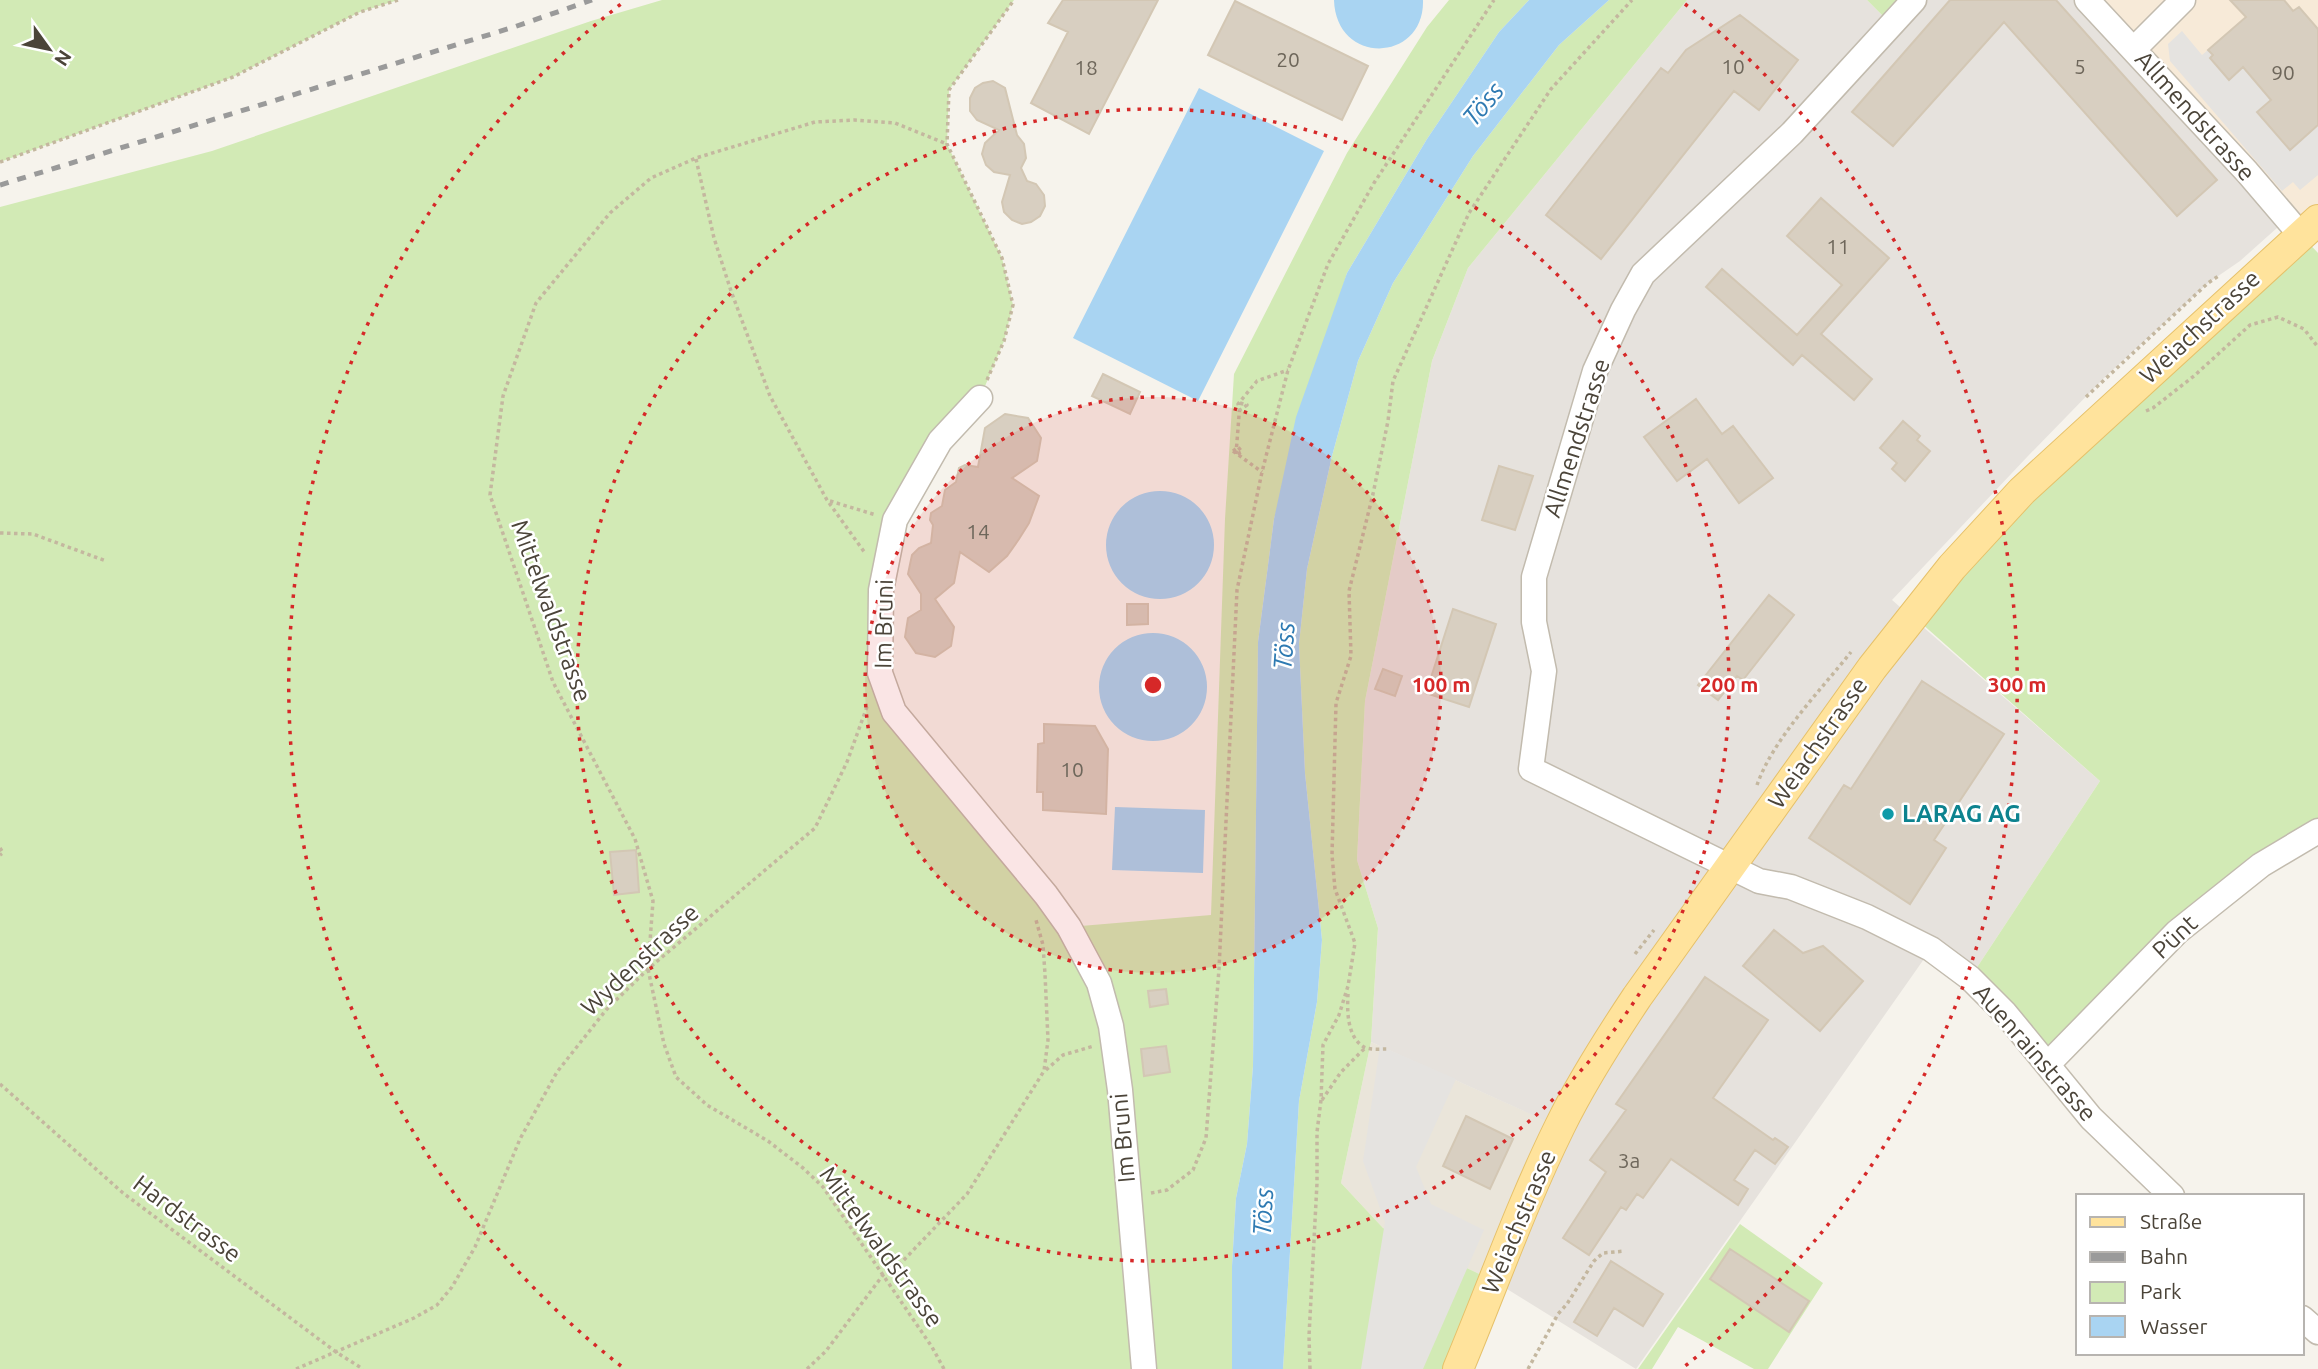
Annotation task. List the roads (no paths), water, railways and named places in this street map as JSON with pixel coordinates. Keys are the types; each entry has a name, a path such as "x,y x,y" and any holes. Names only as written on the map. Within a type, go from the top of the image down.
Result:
{"main road":[{"name":"Weiachstrasse","path":"1458,1369 1560,1126 1600,1052 1871,668 1952,567 2022,491 2309,227"}],"street":[{"name":"Allmendstrasse","path":"1731,867 1531,769 1545,671 1534,622 1534,577 1595,371 1623,310 1643,275 1792,134 1914,0"},
{"name":"Allmendstrasse","path":"2087,0 2246,172 2309,227"},
{"path":"2134,49 2183,0"},
{"name":"Im Bruni","path":"980,398 940,441 895,520 881,590 880,673 894,712 1046,895 1069,927 1099,983 1113,1041 1144,1369"},
{"name":"Pünt","path":"2048,1064 2177,932 2261,865 2318,831"},
{"name":"Auenrainstrasse","path":"1731,867 1759,881 1791,887 1867,917 1931,949 1970,978 2005,1013 2091,1118 2170,1194"},
{"path":"2304,1320 2318,1332"}],"water":[{"path":"1334,0 1423,0 1420,21 1410,36 1396,45 1380,48 1364,46 1349,37 1338,22"},
{"name":"Töss","path":"1529,0 1609,0 1559,45 1473,156 1393,283 1358,361 1332,456 1307,569 1299,644 1305,773 1322,940 1317,1002 1299,1101 1283,1369 1232,1369 1232,1266 1236,1198 1247,1144 1253,1066 1258,642 1274,519 1296,417 1347,273 1427,139 1499,32"},
{"path":"1199,88 1324,151 1198,401 1073,338"},
{"path":"1160,491 1181,495 1198,507 1210,524 1214,545 1210,566 1198,583 1181,595 1160,599 1139,595 1122,583 1110,566 1106,545 1110,524 1122,507 1139,495"},
{"path":"1153,633 1174,637 1191,649 1203,666 1207,687 1203,708 1191,725 1174,737 1153,741 1132,737 1115,725 1103,708 1099,687 1103,666 1115,649 1132,637"},
{"path":"1115,807 1205,810 1203,873 1112,870"}],"railway":[{"path":"0,185 514,27 592,0"}],"place":[{"name":"LARAG AG","path":"1888,814"}]}
